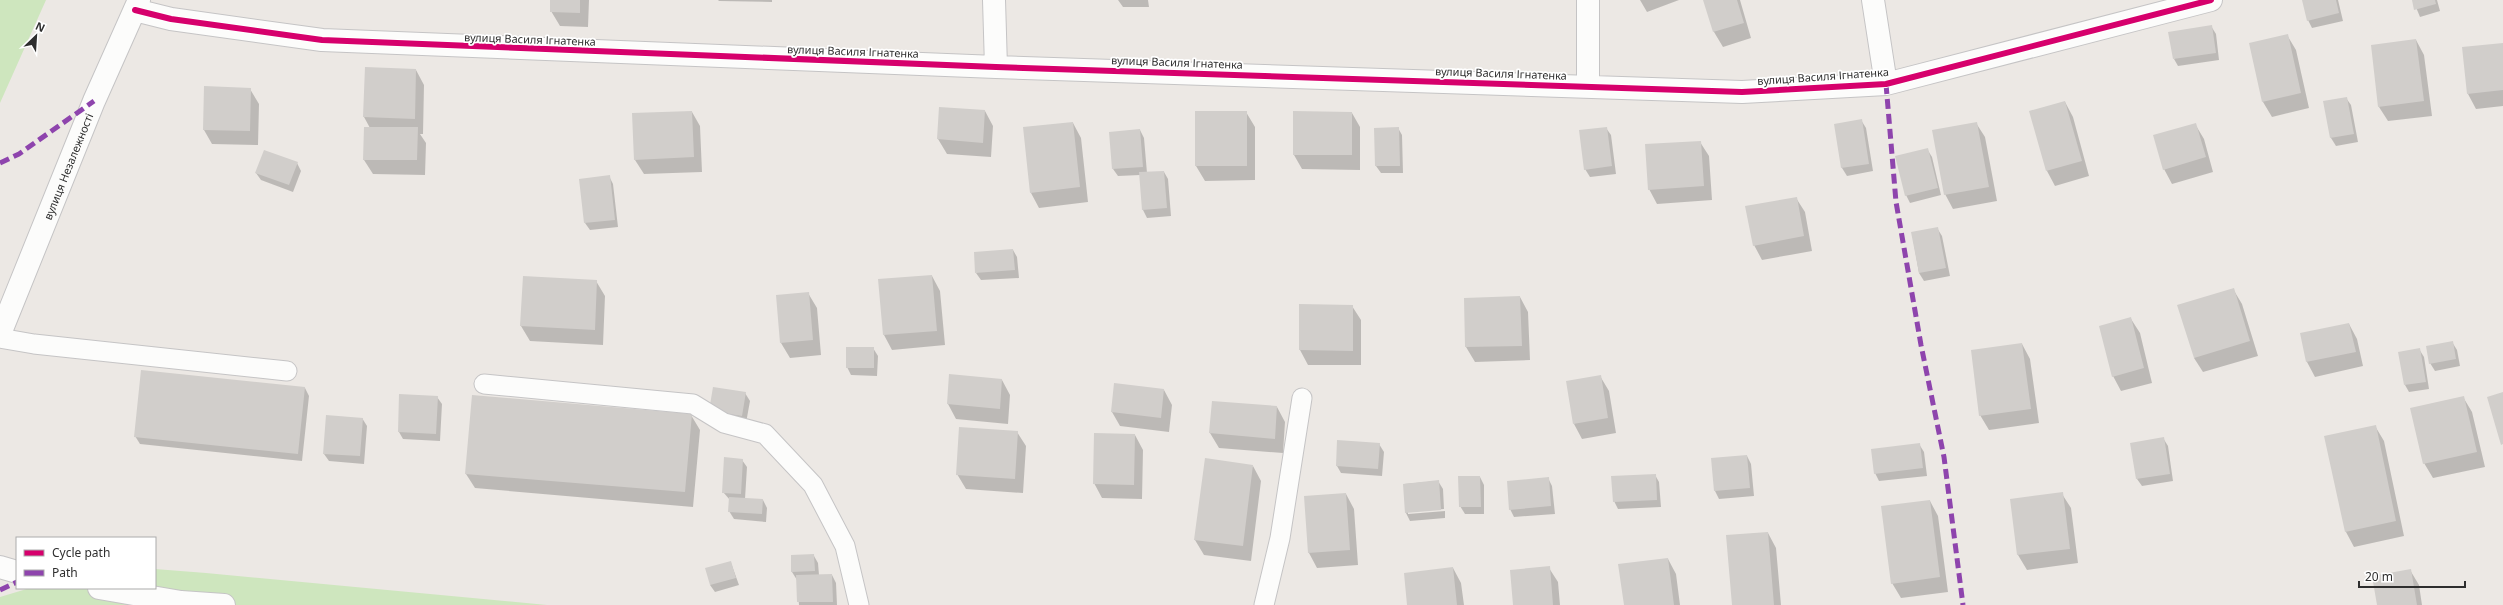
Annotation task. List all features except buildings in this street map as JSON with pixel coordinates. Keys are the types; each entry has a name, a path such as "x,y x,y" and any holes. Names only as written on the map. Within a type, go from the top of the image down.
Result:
{"street":[{"path":"994,0 996,67"},
{"path":"1588,0 1588,86"},
{"path":"1873,0 1886,84"},
{"name":"вулиця Василя Ігнатенка","path":"137,5 171,19 322,40 996,67 1742,92 1886,84 2211,0"},
{"name":"вулиця Незалежності","path":"0,334 94,101 137,5"},
{"path":"0,568 16,572"},
{"path":"105,589 181,602 224,605"}],"lane":[{"path":"0,338 34,344 287,371"},
{"path":"484,384 694,404 724,423 765,434 813,485 845,546 859,605"},
{"path":"1264,605 1280,538 1302,398"}],"green space":[{"path":"0,0 46,0 0,103"},
{"path":"156,569 547,605 0,605 0,597 27,589 156,589"}],"marked path":[{"path":"1886,84 1896,202 1921,345 1944,457 1963,605"},
{"path":"0,163 19,154 94,101"},
{"path":"0,590 16,582"}],"cycle path":[{"path":"135,10 171,19 322,40 996,67 1742,92 1886,84 2211,0"}]}
